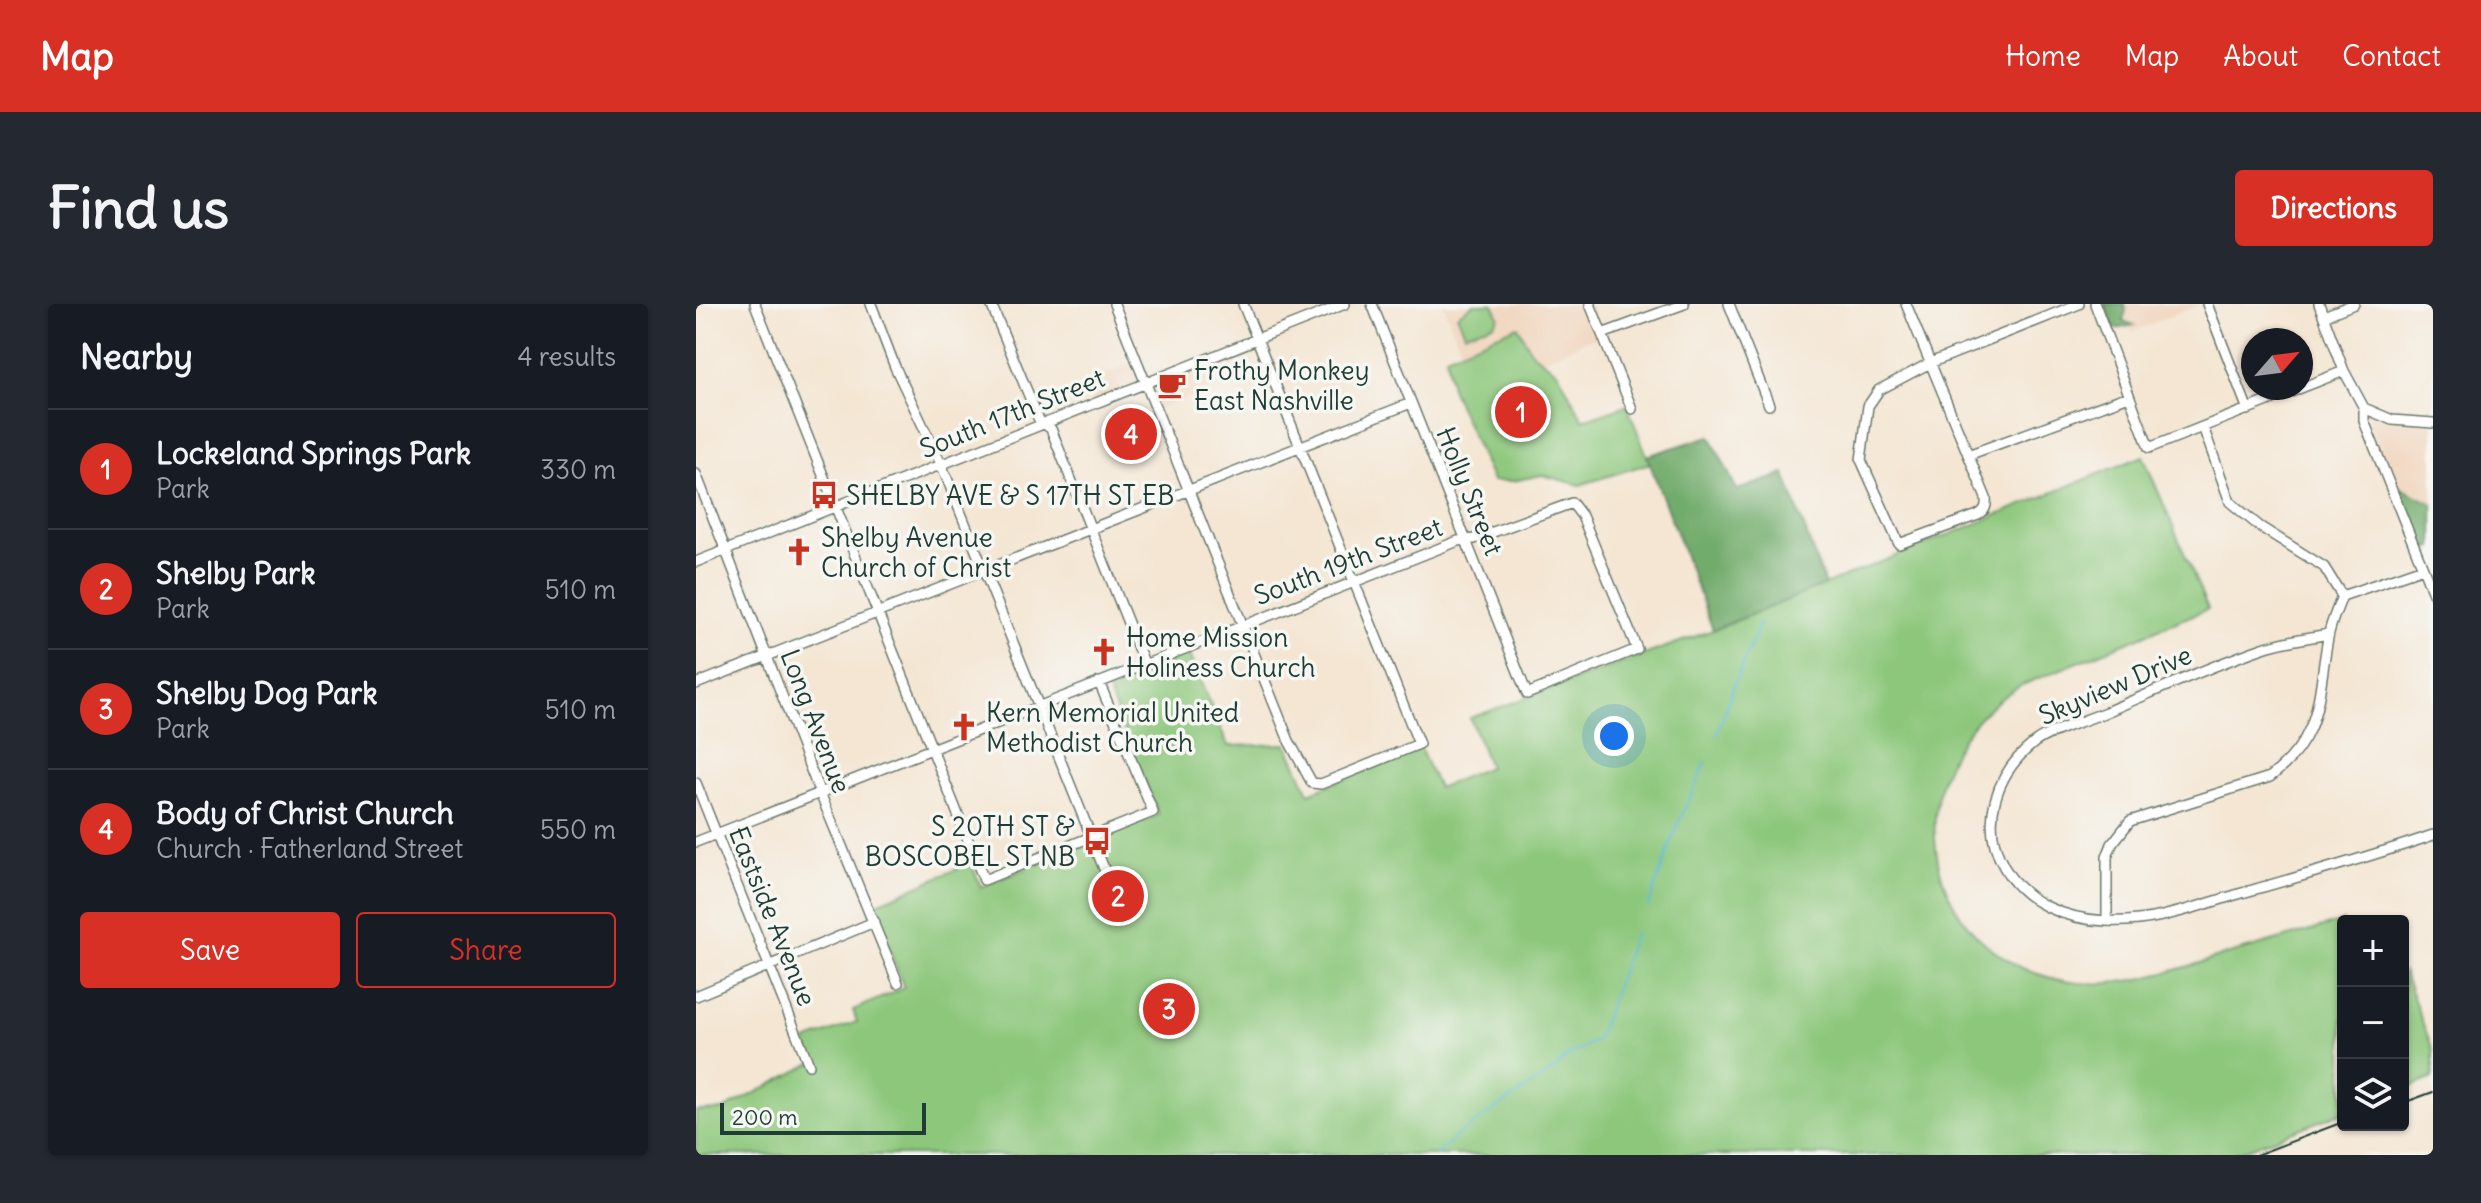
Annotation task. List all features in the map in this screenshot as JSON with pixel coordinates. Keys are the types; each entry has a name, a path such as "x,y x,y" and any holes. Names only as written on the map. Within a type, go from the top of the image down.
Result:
{"street":[{"path":"755,304 984,880 1153,812 1099,682"},
{"path":"871,304 895,367 942,466 1113,891"},
{"path":"991,304 1039,420 1051,429 1144,663"},
{"path":"1114,304 1289,741 1312,783 1325,783 1419,744 1243,304"},
{"name":"South 17th Street","path":"696,562 1345,304"},
{"name":"Holly Street","path":"1372,304 1527,694"},
{"path":"1590,304 1632,409"},
{"path":"1602,334 1684,304"},
{"path":"1729,304 1769,405"},
{"path":"1906,304 1930,363 1986,498 1984,511 1978,515 1899,544 1861,460 1868,406 1879,390 1930,363 2079,304"},
{"path":"2095,304 2149,448 2344,371"},
{"path":"2207,304 2248,410"},
{"path":"2319,304 2344,371 2364,408 2364,421 2433,593"},
{"path":"2324,316 2354,304"},
{"path":"1968,455 2129,396"},
{"path":"696,684 1411,403"},
{"path":"2364,408 2392,420 2433,423"},
{"path":"2203,427 2230,502 2259,526 2324,567 2342,596"},
{"name":"Long Avenue","path":"696,474 820,794 898,983"},
{"name":"South 19th Street","path":"696,842 1353,582 1572,503 1582,516 1637,649 1527,694"},
{"path":"2342,596 2423,568"},
{"path":"2107,921 2107,857 2112,844 2130,821 2270,777 2289,763 2316,716 2328,634 2342,596"},
{"name":"Skyview Drive","path":"2328,634 2255,651 2036,741 2005,776 1995,798 1991,823 2001,862 2025,894 2043,905 2074,917 2107,921 2157,917 2379,854 2433,835"},
{"name":"Eastside Avenue","path":"696,783 809,1065"},
{"path":"696,996 874,922"}],"shaded area":[{"path":"1443,304 1590,304 1602,334 1542,360 1531,352 1518,326 1461,349"},
{"path":"2121,304 2201,304 2132,332"},
{"path":"1201,360 1212,389 1156,410 1144,383 1093,403 1085,382 1136,363 1144,382"},
{"path":"2364,408 2378,416 2433,423 2433,504 2391,482"}],"green space":[{"path":"1474,304 1493,304 1499,317 1494,324 1465,333 1457,315"},
{"path":"2104,304 2124,304 2123,321 2134,325 2115,329"},
{"path":"1518,326 1531,352 1558,372 1583,420 1627,405 1650,463 1580,485 1542,475 1513,481 1492,481 1451,388 1446,356"},
{"path":"1710,436 1737,490 1785,474 1825,585 1713,630 1647,456"},
{"path":"2143,456 2208,609 2022,685 1979,718 1951,759 1937,804 1936,851 1949,895 1975,934 2014,964 2065,981 2106,983 2147,977 2337,923 2337,1114 2231,1155 696,1155 696,1111 723,1110 814,1062 806,1041 857,1022 853,1010 904,988 873,905 971,863 981,887 1159,815 1106,686 1188,652 1228,746 1287,744 1309,793 1420,748 1438,788 1489,767 1470,718 1713,630"},
{"path":"2399,487 2433,504 2433,547 2425,550"},
{"path":"2409,987 2433,1050 2433,1078 2409,1088"}],"waterway":[{"path":"1717,735 1734,684 1760,624"},
{"path":"1648,907 1677,826 1706,762"},
{"path":"1437,1155 1456,1136 1555,1069 1566,1057 1597,1040 1635,932"}],"railway":[{"path":"2409,1101 2433,1092"},
{"path":"2256,1155 2337,1124"}],"place":[{"name":"Frothy Monkey East Nashville","path":"1172,385"},
{"name":"Lockeland Springs Park","path":"1521,412"},
{"name":"Body of Christ Church","path":"1131,434"},
{"name":"SHELBY AVE & S 17TH ST EB","path":"824,495"},
{"name":"Shelby Avenue Church of Christ","path":"799,552"},
{"name":"Home Mission Holiness Church","path":"1104,652"},
{"name":"Kern Memorial United Methodist Church","path":"964,727"},
{"name":"S 20TH ST & BOSCOBEL ST NB","path":"1097,841"},
{"name":"Shelby Park","path":"1118,896"},
{"name":"Shelby Dog Park","path":"1169,1009"}]}
